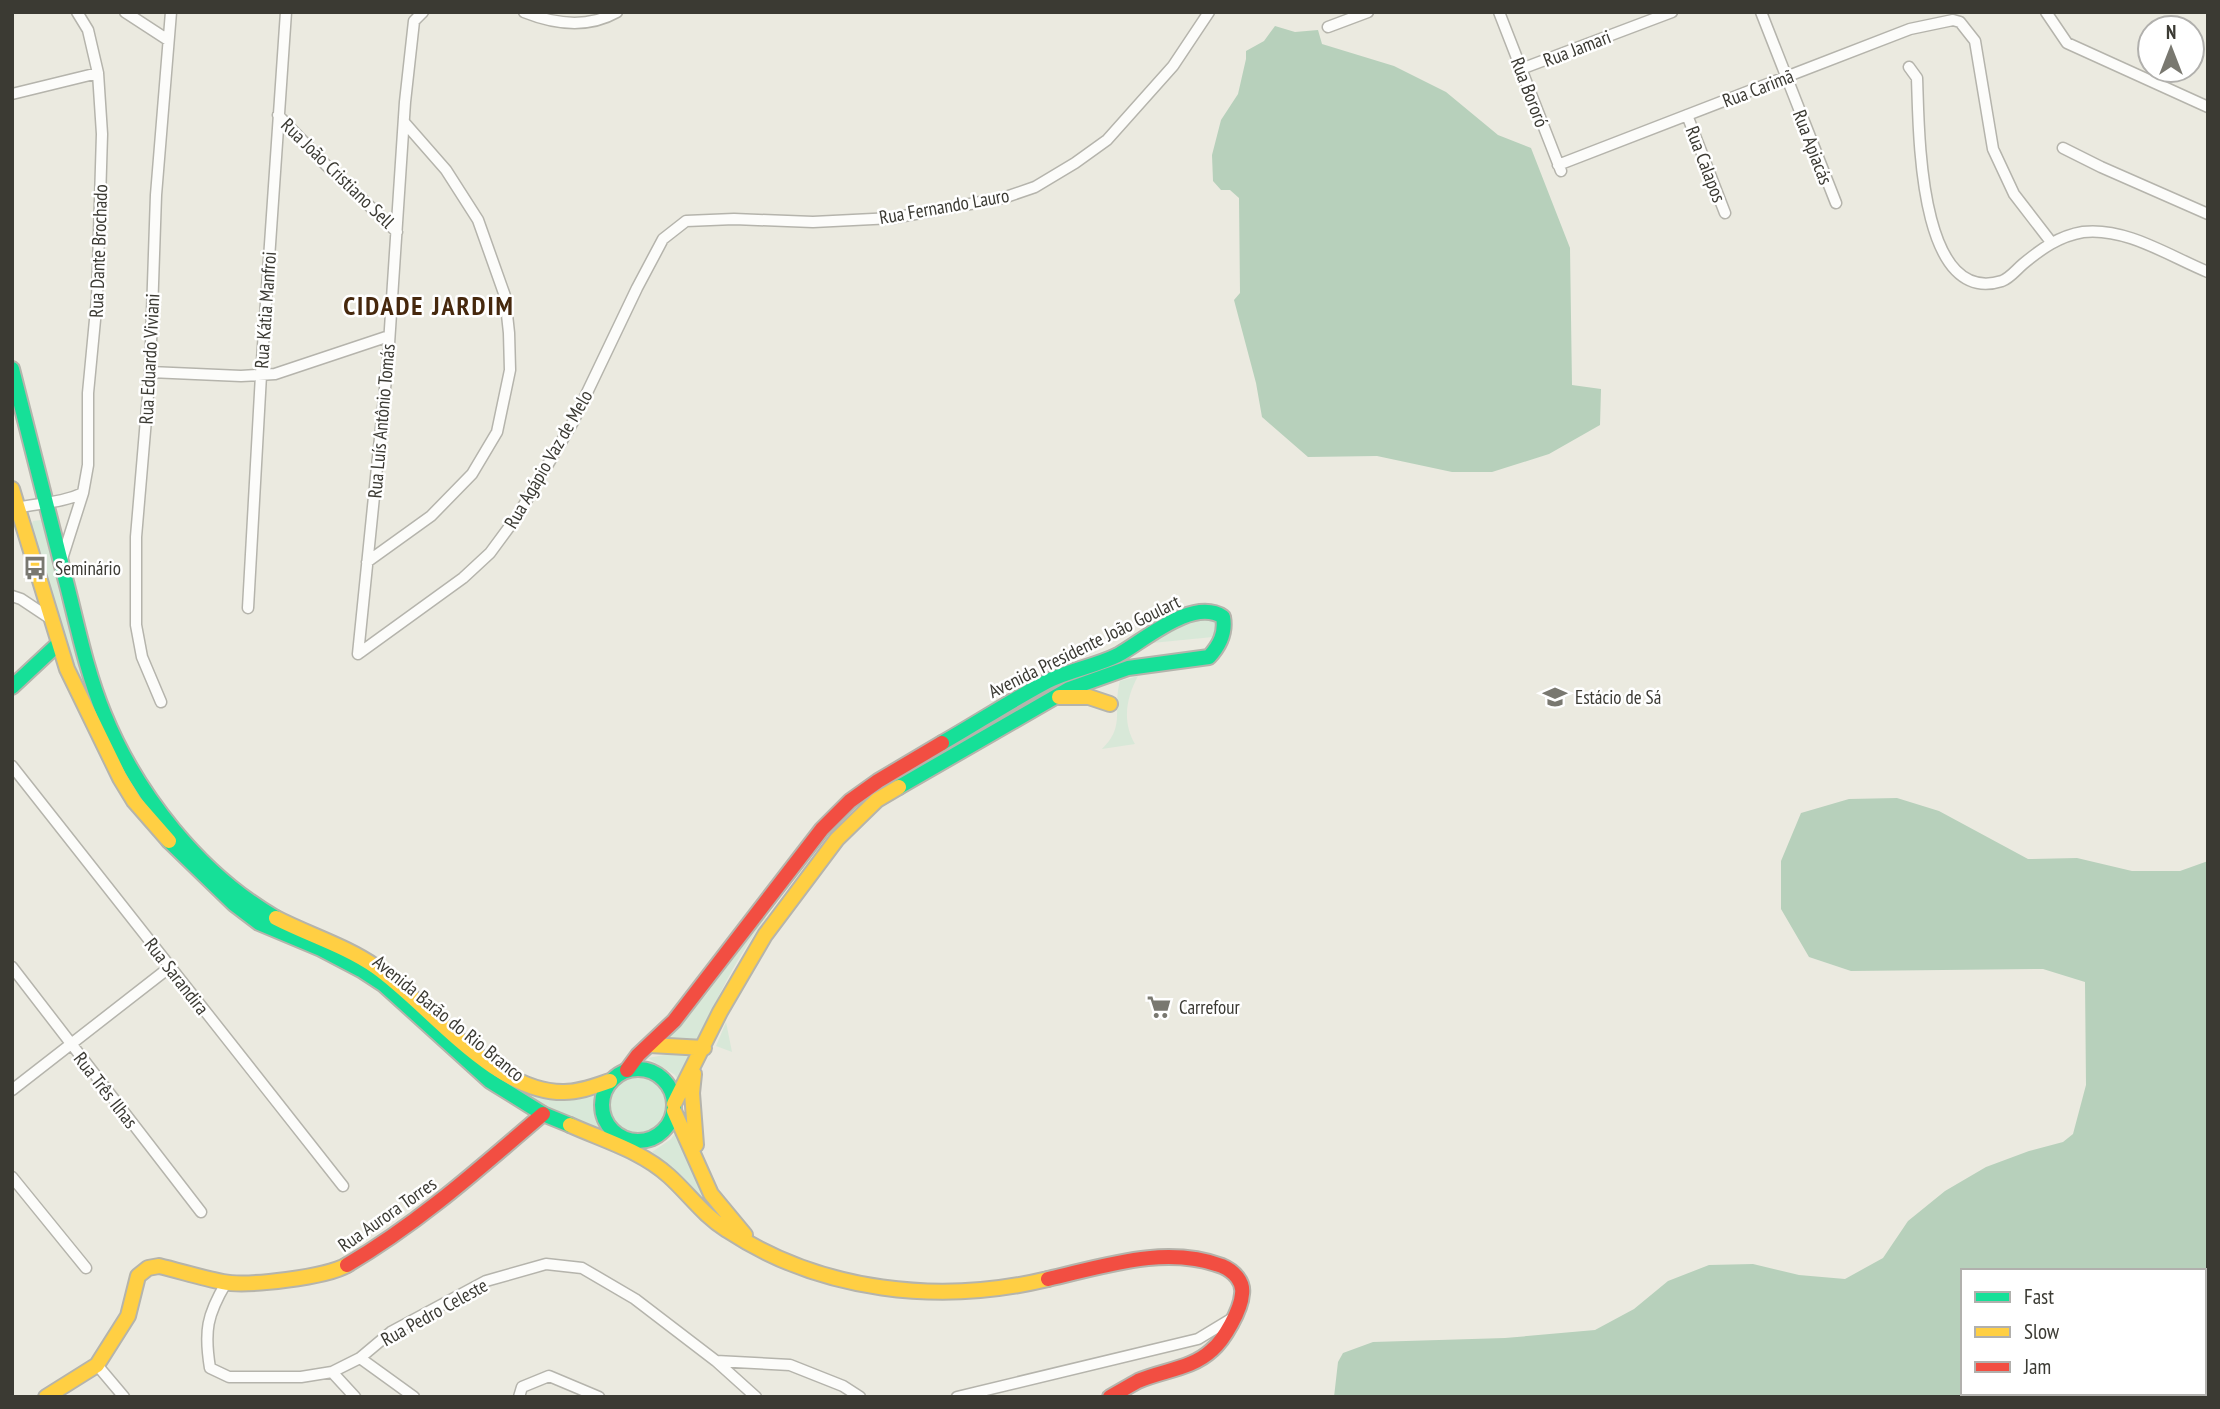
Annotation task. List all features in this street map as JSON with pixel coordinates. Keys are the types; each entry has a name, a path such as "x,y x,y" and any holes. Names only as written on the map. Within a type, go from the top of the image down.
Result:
{"street":[{"name":"Rua Dante Brochado","path":"61,563 83,493 88,465 88,393 97,299 102,134 98,73 88,30 77,12"},
{"path":"125,12 168,40"},
{"name":"Rua Eduardo Viviani","path":"161,702 142,657 136,625 136,537 150,372 156,195 171,12"},
{"path":"278,12 285,17"},
{"name":"Rua Luís Antônio Tomás","path":"358,654 389,336 414,21 423,12"},
{"path":"524,12 547,21 589,24 617,12"},
{"name":"Rua Fernando Lauro","path":"686,221 734,219 813,222 893,218 1003,198 1035,187 1107,140 1173,66 1209,12"},
{"path":"1328,27 1368,12"},
{"name":"Rua Bororó","path":"1499,12 1560,168"},
{"name":"Rua Jamari","path":"1521,69 1672,12"},
{"name":"Rua Apiacás","path":"1760,12 1836,203"},
{"path":"2046,12 2067,43 2208,107"},
{"name":"Rua Kátia Manfroi","path":"248,608 285,17"},
{"name":"Rua Carimã","path":"1560,168 1910,29 1953,20 1960,22 1975,41 1993,149 2014,194 2051,242"},
{"path":"1909,67 1917,78 1922,183 1940,250 1962,275 1981,284 2005,281 2051,242 2083,232 2120,233 2208,272"},
{"path":"12,94 98,73"},
{"name":"Rua João Cristiano Sell","path":"278,115 397,232"},
{"name":"Rua Calapos","path":"1687,116 1725,213"},
{"path":"367,562 431,516 472,474 497,432 510,370 505,296 478,220 446,170 404,122"},
{"path":"2063,148 2208,214"},
{"name":"Rua Agápio Vaz de Melo","path":"358,654 463,578 497,544 518,515 573,422 663,239 686,221"},
{"path":"150,372 241,376 275,374 389,336"},
{"name":"Avenida Barão do Rio Branco","path":"12,369 61,563 103,713 136,778 165,816 244,897 268,913 350,951 388,975 501,1073 540,1089 559,1092 578,1091 610,1081"},
{"name":"Avenida Barão do Rio Branco","path":"12,489 67,669 134,801 167,839 234,905 259,923 321,949 384,985 490,1081 543,1114 644,1157"},
{"path":"17,508 70,499 83,493"},
{"path":"12,596 21,599 51,620"},
{"name":"Avenida Presidente João Goulart","path":"627,1070 638,1055 674,1021 822,829 850,801 878,781 1050,680 1116,656 1178,618 1211,611 1223,617 1225,624 1219,642 1209,657 1114,672 1069,689 877,800 843,832 765,935 720,1012 674,1107"},
{"path":"12,687 58,644"},
{"path":"1114,672 1116,656"},
{"path":"26,676 52,667 67,669"},
{"path":"1041,705 1061,696 1089,697 1110,704"},
{"name":"Rua Sarandira","path":"12,765 343,1186"},
{"name":"Rua Três Ilhas","path":"12,967 201,1212"},
{"path":"12,1090 170,967"},
{"path":"650,1045 704,1048"},
{"path":"540,1089 589,1082 622,1068 638,1055"},
{"path":"695,1066 692,1093 699,1170"},
{"path":"753,1243 727,1218 710,1193 674,1107 672,1093 659,1075 638,1068 627,1070 610,1081 602,1102 603,1114 608,1124 668,1175 702,1212 728,1231 784,1260 835,1279 882,1288 932,1293 1020,1286 1113,1264 1162,1256 1205,1260 1232,1270 1243,1289 1242,1300 1235,1317 1214,1349 1196,1362 1139,1381 1110,1397"},
{"path":"602,1139 649,1139 658,1135 671,1121 674,1107"},
{"name":"Rua Aurora Torres","path":"46,1397 97,1365 128,1316 138,1276 148,1268 159,1266 226,1283 270,1281 336,1272 366,1256 469,1178 543,1114"},
{"path":"12,1177 86,1268"},
{"name":"Rua Pedro Celeste","path":"226,1283 214,1303 205,1339 210,1368 229,1377 301,1377 332,1372 360,1358 391,1332 486,1281 546,1264 582,1268 635,1299 756,1397"},
{"path":"957,1397 1198,1339 1235,1317"},
{"path":"360,1358 414,1397"},
{"path":"716,1362 790,1365 843,1386 859,1397"},
{"path":"97,1365 124,1397"},
{"path":"332,1372 355,1397"},
{"path":"519,1397 522,1387 549,1376 599,1397"}],"green space":[{"path":"1275,26 1295,32 1318,30 1322,44 1394,66 1446,92 1498,135 1531,148 1570,248 1572,385 1601,389 1600,425 1549,454 1492,472 1452,472 1377,456 1308,457 1262,417 1234,300 1240,293 1239,198 1230,190 1221,190 1213,181 1212,155 1221,120 1238,94 1246,51 1264,41"},
{"path":"41,520 46,526 60,597 99,721 64,639 30,529 33,521"},
{"path":"1204,616 1215,619 1218,623 1213,637 1152,643 1186,621"},
{"path":"1138,676 1127,710 1128,727 1135,744 1102,749 1114,733 1120,681"},
{"path":"1897,798 1939,811 2028,859 2077,858 2132,871 2180,871 2208,861 2208,1327 2206,1328 2206,1269 1961,1269 1961,1395 2166,1397 1334,1397 1338,1362 1343,1353 1373,1342 1505,1338 1595,1330 1634,1309 1668,1281 1709,1265 1753,1264 1799,1275 1845,1279 1883,1258 1908,1221 1945,1191 1986,1167 2063,1142 2073,1134 2086,1085 2085,982 2043,969 1851,971 1809,957 1781,909 1781,861 1801,813 1849,799"},
{"path":"764,916 766,918 737,962 698,1040 669,1038 706,995"},
{"path":"726,1022 732,1052 716,1046"},
{"path":"669,1054 692,1055 680,1084 675,1075 648,1058"},
{"path":"486,1069 501,1078 593,1092 594,1110 604,1131 543,1106"},
{"path":"640,1074 661,1083 670,1104 661,1125 640,1134 619,1125 610,1104 619,1083"},
{"path":"678,1129 701,1191 712,1209 708,1209 673,1169 652,1152 671,1139"}],"water":[{"path":"2208,1362 2208,1397 2181,1397 2206,1395"}],"traffic: fast":[{"path":"12,369 86,661 97,697 118,744 134,774 174,830 222,879 276,918"},
{"path":"899,787 1069,689 1128,668 1209,657 1221,638 1223,617 1211,612 1184,616 1118,655 1048,681 942,743"},
{"path":"12,687 58,644"},
{"path":"169,841 234,904 259,923 321,949 361,970 384,985 490,1081 543,1114 570,1125"},
{"path":"638,1069 658,1075 668,1085 674,1105 668,1125 658,1135 638,1141 618,1135 608,1125 602,1105 608,1085 618,1075 638,1069"}],"traffic: slow":[{"path":"12,489 67,669 120,778 134,801 169,841"},
{"path":"1059,697 1089,697 1110,704"},
{"path":"674,1104 720,1012 765,935 837,839 877,800 899,787"},
{"path":"276,918 340,947 376,967 464,1044 513,1078 538,1088 564,1092 582,1090 610,1081"},
{"path":"650,1045 704,1048"},
{"path":"694,1074 692,1093 696,1145"},
{"path":"674,1111 711,1194 745,1235"},
{"path":"570,1125 622,1147 658,1167 718,1224 763,1251 841,1280 882,1288 966,1291 1048,1279"},
{"path":"46,1397 97,1365 128,1316 138,1276 148,1268 159,1266 223,1282 250,1283 305,1277 347,1265"}],"traffic: jam":[{"path":"627,1070 638,1055 674,1021 822,829 850,801 942,743"},
{"path":"347,1265 424,1213 543,1114"},
{"path":"1048,1279 1135,1260 1179,1257 1222,1266 1240,1281 1242,1290 1239,1308 1227,1332 1212,1350 1196,1361 1138,1381 1110,1397"}],"place":[{"name":"Seminário","path":"35,568"},
{"name":"Estácio de Sá","path":"1555,697"},
{"name":"Carrefour","path":"1159,1007"}],"district":[{"name":"CIDADE JARDIM","path":"429,306"}]}
